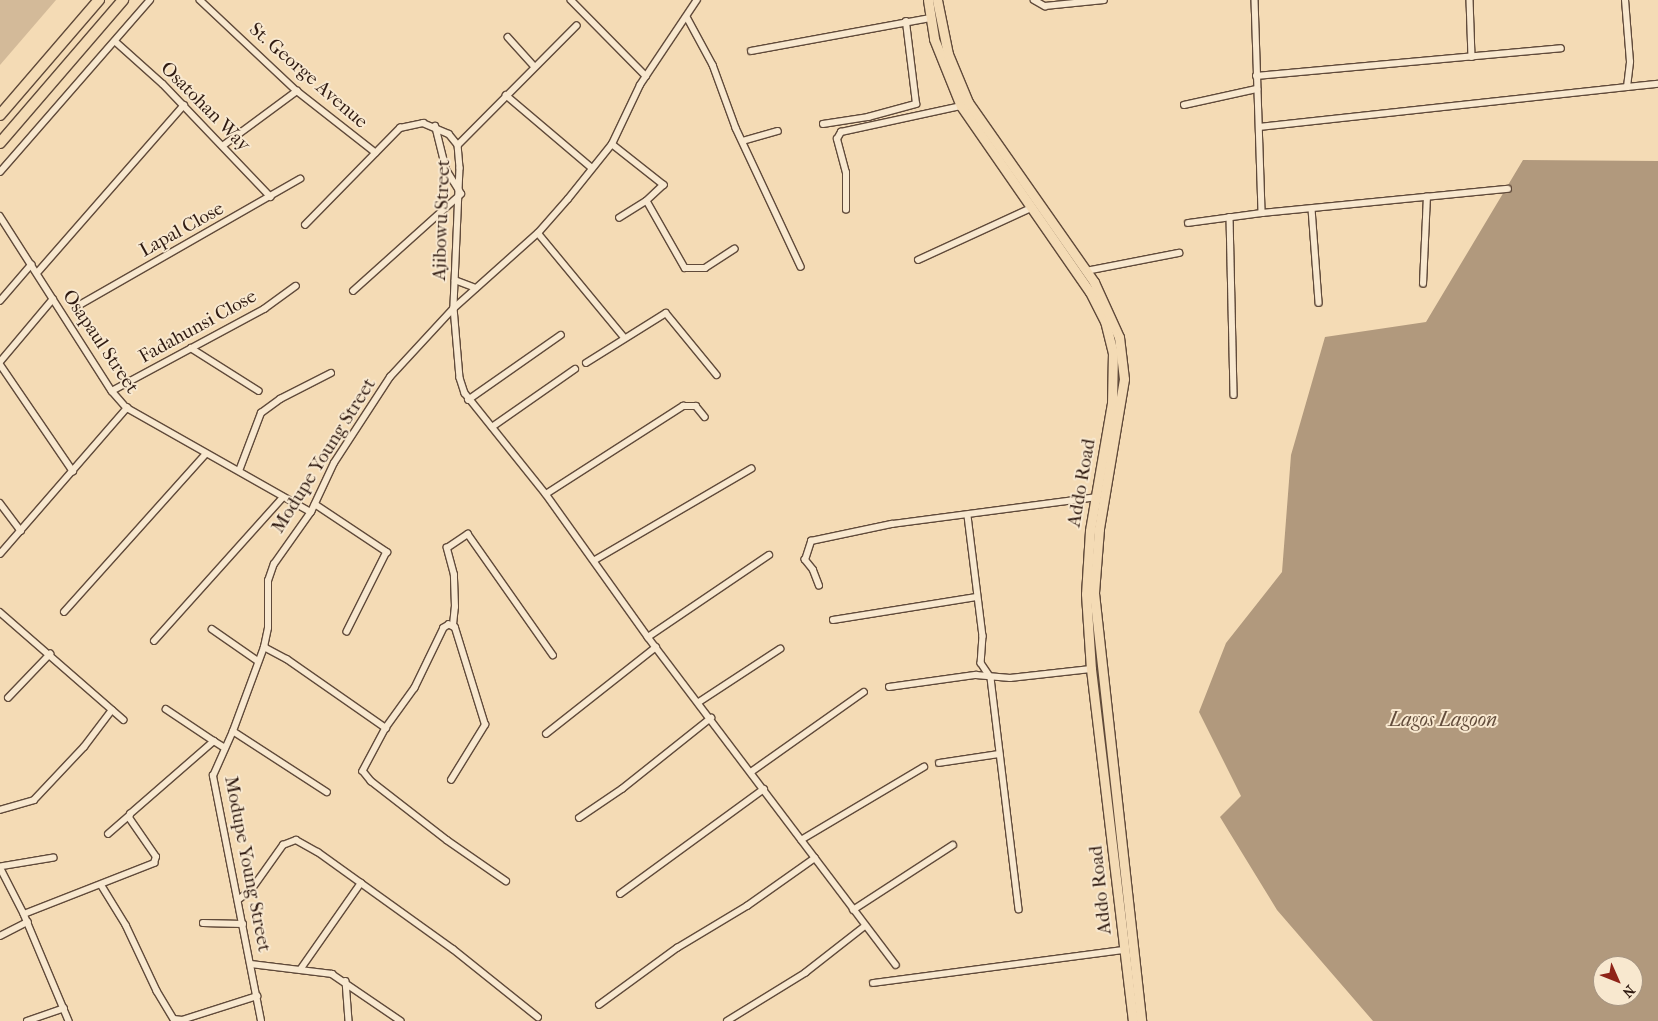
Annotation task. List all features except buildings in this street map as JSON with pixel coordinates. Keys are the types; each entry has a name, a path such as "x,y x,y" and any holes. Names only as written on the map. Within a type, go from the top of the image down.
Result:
{"highway":[{"path":"0,115 99,0"},
{"path":"0,143 123,0"}],"main road":[{"name":"Addo Road","path":"928,0 930,18 939,55 961,106 1090,292 1105,321 1112,347 1114,368 1112,404 1096,497 1086,576 1091,670 1133,1021"},
{"name":"Addo Road","path":"937,0 948,54 968,102 1086,270 1113,320 1123,369 1098,529 1094,593 1141,1021"}],"street":[{"path":"0,172 150,0"},
{"name":"St. George Avenue","path":"200,0 297,91 376,153"},
{"path":"571,0 646,76"},
{"name":"Modupe Young Street","path":"261,1021 213,776 233,731 264,647 271,572 311,512 334,464 386,382 454,308 538,233 612,144 646,76 687,17 696,0"},
{"path":"1034,0 1044,6 1104,0"},
{"path":"1255,0 1262,213"},
{"path":"1470,0 1472,57"},
{"path":"1624,0 1630,62 1627,87"},
{"path":"687,17 713,65 743,140 801,267"},
{"path":"751,51 930,18"},
{"path":"823,124 868,117 916,104 906,22"},
{"path":"458,145 506,94 576,26"},
{"path":"508,38 534,66"},
{"name":"Osatohan Way","path":"115,40 224,145 271,198"},
{"path":"1256,76 1561,48"},
{"path":"1259,127 1658,84"},
{"path":"1184,104 1257,89"},
{"path":"224,145 297,91"},
{"path":"506,94 592,168"},
{"path":"37,274 184,105"},
{"path":"846,210 846,172 837,139 841,132 961,106"},
{"path":"305,224 400,128 423,123 435,126 446,170 461,194 353,291"},
{"name":"Ajibowu Street","path":"435,126 449,134 458,145 461,194 454,308 460,378 468,400"},
{"path":"743,140 778,131"},
{"path":"612,144 663,183 663,188 647,202 620,218"},
{"name":"Lapal Close","path":"78,306 271,198 300,179"},
{"path":"1188,223 1262,213 1508,189"},
{"path":"1423,284 1427,197"},
{"path":"647,202 685,268 705,268 734,249"},
{"path":"918,260 1031,208"},
{"path":"1312,209 1319,303"},
{"name":"Osapaul Street","path":"0,216 112,391 127,408 311,512"},
{"path":"1230,217 1234,395"},
{"path":"538,233 625,338"},
{"path":"1086,270 1179,253"},
{"path":"0,301 31,265"},
{"path":"455,280 476,288"},
{"name":"Fadahunsi Close","path":"112,391 264,309 296,286"},
{"path":"54,299 0,363 73,471"},
{"path":"586,363 666,313 716,376"},
{"path":"561,335 468,400 546,494 595,560 648,638 699,702 896,965"},
{"path":"191,348 259,391"},
{"path":"492,427 575,369"},
{"path":"239,471 261,413 280,399 331,372"},
{"path":"546,494 683,406 696,406 705,417"},
{"path":"0,554 127,408"},
{"path":"64,612 206,454"},
{"path":"595,560 751,469"},
{"path":"154,641 283,497"},
{"path":"819,586 813,570 805,560 811,541 892,524 968,516 1096,497"},
{"path":"0,503 21,531"},
{"path":"315,504 387,552 347,632"},
{"path":"968,516 976,597 984,645 981,663 991,678 1019,909"},
{"path":"451,780 485,725 452,625 456,607 454,575 447,548 468,534 552,655"},
{"path":"648,638 769,555"},
{"path":"833,620 976,597"},
{"path":"0,612 124,720"},
{"path":"452,625 444,628 415,688 386,728 380,744 364,766 364,774 447,840 506,881"},
{"path":"212,629 258,661"},
{"path":"264,647 287,659 386,728"},
{"path":"546,734 656,647"},
{"path":"699,702 780,649"},
{"path":"8,698 50,654"},
{"path":"889,687 976,675 991,678 1091,670"},
{"path":"751,772 864,692"},
{"path":"166,709 225,748"},
{"path":"0,810 34,800 112,710"},
{"path":"579,818 622,789 711,718"},
{"path":"233,731 327,792"},
{"path":"108,834 214,741"},
{"path":"940,763 999,754"},
{"path":"802,840 924,767"},
{"path":"620,894 764,789"},
{"path":"24,914 102,886 156,861 129,816"},
{"path":"238,900 251,890 283,845 291,840 305,844 361,883 538,1017"},
{"path":"853,910 954,846"},
{"path":"54,858 0,867 28,922 70,1021"},
{"path":"599,1005 678,948 747,906 815,858"},
{"path":"300,970 361,883"},
{"path":"102,886 126,925 157,991 174,1019 182,1020 256,996"},
{"path":"0,936 28,922"},
{"path":"203,923 243,924"},
{"path":"727,1021 805,974 865,926"},
{"path":"873,983 1124,950"},
{"path":"251,964 323,971 346,981 402,1021"},
{"path":"346,981 349,1021"},
{"path":"27,1021 64,1008"}],"shaded area":[{"path":"0,0 56,0 0,65"}],"water":[{"name":"Lagos Lagoon","path":"1523,160 1658,161 1658,1021 1373,1021 1277,910 1220,817 1241,796 1199,712 1226,643 1282,572 1291,455 1325,337 1426,322"}]}
